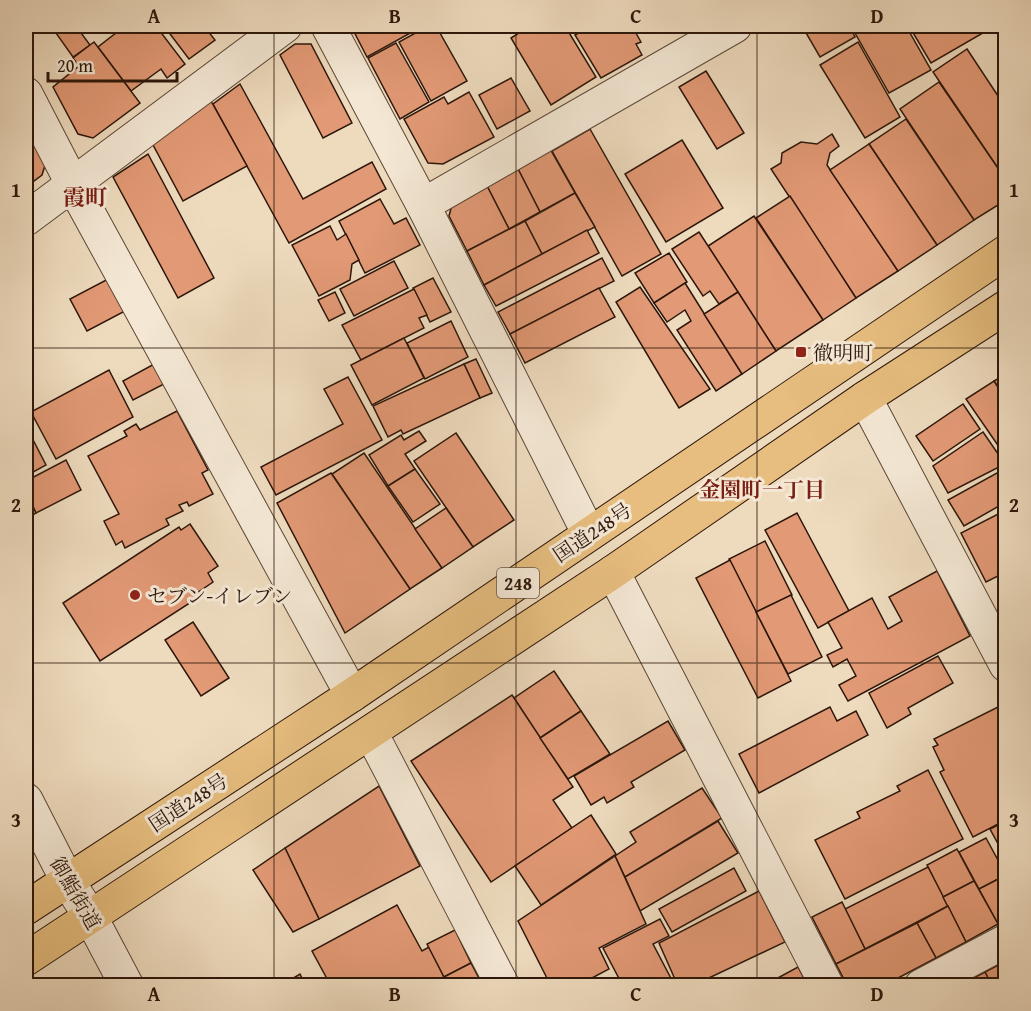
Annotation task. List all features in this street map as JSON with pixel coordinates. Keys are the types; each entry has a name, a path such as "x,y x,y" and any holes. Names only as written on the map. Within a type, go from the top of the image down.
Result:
{"highway":[{"name":"国道248号","path":"26,908 352,695 1005,252"},
{"name":"248","path":"26,958 371,733 613,572 865,398 1005,307"}],"street":[{"path":"26,219 285,26"},
{"path":"327,26 423,205 589,534"},
{"path":"423,205 735,26"},
{"path":"26,94 72,183 352,695"},
{"path":"865,398 1005,665"},
{"path":"613,572 827,986"},
{"path":"371,733 503,986"},
{"name":"御鮨街道","path":"26,800 67,880 90,916 127,986"},
{"path":"921,986 1005,941"}],"building":[{"path":"51,26 76,26 90,45 73,57"},
{"path":"125,26 156,26 185,64 167,78 161,69 131,91 98,47"},
{"path":"164,26 204,26 215,40 189,59"},
{"path":"351,26 423,26 367,57"},
{"path":"428,26 436,26 467,81 431,101 399,42"},
{"path":"565,26 596,77 551,105 511,38 522,31 519,27"},
{"path":"570,26 591,26 576,35"},
{"path":"591,26 632,26 641,42 636,44 642,55 601,78 575,35"},
{"path":"802,26 849,26 855,37 820,57"},
{"path":"851,26 906,26 931,70 889,93"},
{"path":"909,26 995,26 931,63"},
{"path":"94,42 140,103 93,138 78,134 53,87 79,66 73,58"},
{"path":"858,42 900,117 865,138 820,65"},
{"path":"396,43 429,102 400,119 368,58"},
{"path":"295,44 311,44 352,123 323,138 280,55"},
{"path":"967,49 1006,108 1006,180 933,72"},
{"path":"706,71 744,133 717,149 679,87"},
{"path":"511,78 530,111 497,129 479,95"},
{"path":"939,82 1006,180 1006,200 974,220 900,109"},
{"path":"240,84 303,199 372,162 386,189 289,243 213,104"},
{"path":"469,92 494,137 443,164 428,163 404,119 444,97 448,104"},
{"path":"211,101 247,166 183,201 152,143"},
{"path":"26,118 47,159 42,175 26,187"},
{"path":"906,119 974,220 937,245 869,144"},
{"path":"590,129 661,254 622,276 552,151"},
{"path":"832,134 839,146 830,153 827,165 898,271 856,298 771,169 781,163 782,153 801,142 817,144"},
{"path":"682,140 723,208 666,242 625,174"},
{"path":"869,144 937,245 898,271 830,170"},
{"path":"549,147 575,193 540,212 516,165"},
{"path":"148,154 214,278 178,298 113,177"},
{"path":"516,165 540,212 509,229 485,182"},
{"path":"485,182 509,229 467,251 449,216 453,201"},
{"path":"575,193 595,227 542,254 525,221"},
{"path":"790,196 856,298 823,320 756,218"},
{"path":"380,199 394,224 406,218 420,245 365,273 339,221"},
{"path":"754,216 823,320 776,351 708,246"},
{"path":"525,221 542,254 484,285 467,251"},
{"path":"330,226 337,240 346,234 359,260 352,264 350,280 319,296 292,245"},
{"path":"587,230 599,253 496,306 484,285"},
{"path":"699,232 738,292 719,304 710,291 703,296 672,249"},
{"path":"669,253 687,282 654,303 635,273"},
{"path":"602,258 614,281 510,334 498,312"},
{"path":"394,261 408,288 354,316 340,289"},
{"path":"110,278 127,310 87,331 70,299"},
{"path":"433,278 451,312 430,322 413,288"},
{"path":"685,283 742,374 716,391 677,330 691,321 685,310 667,322 654,303"},
{"path":"640,287 710,389 679,408 616,302"},
{"path":"599,288 615,317 525,363 510,334"},
{"path":"414,289 427,315 419,318 424,328 361,360 342,325"},
{"path":"335,292 345,313 329,321 318,300"},
{"path":"738,292 776,351 742,374 704,314"},
{"path":"451,321 468,357 425,379 407,343"},
{"path":"404,338 424,378 372,405 351,365"},
{"path":"476,359 492,393 480,398 464,364"},
{"path":"156,363 166,383 133,400 123,381"},
{"path":"464,364 480,398 403,434 401,430 388,437 373,406"},
{"path":"109,370 133,417 56,459 31,412"},
{"path":"1006,374 1006,400 994,381"},
{"path":"348,377 382,440 276,495 261,467 343,424 324,389"},
{"path":"994,381 1006,400 1006,457 966,399"},
{"path":"963,404 980,429 933,461 916,436"},
{"path":"177,411 208,470 202,473 213,494 189,506 187,502 179,505 183,511 166,519 169,525 125,548 122,541 116,545 104,521 119,514 88,456 127,436 124,431 136,424 140,430"},
{"path":"28,430 46,465 26,476 26,431"},
{"path":"419,431 426,441 405,454 415,469 388,486 369,455 401,435 404,440"},
{"path":"983,432 1005,464 948,493 933,466"},
{"path":"456,433 514,520 473,547 414,461"},
{"path":"364,453 442,568 410,589 332,474"},
{"path":"66,460 81,490 36,513 26,492 26,481"},
{"path":"1006,468 1006,502 964,526 948,500"},
{"path":"415,469 440,504 413,522 388,486"},
{"path":"331,473 410,589 345,633 277,503"},
{"path":"26,492 36,513 26,519"},
{"path":"446,508 473,547 442,568 415,529"},
{"path":"1006,510 1006,572 986,582 961,533"},
{"path":"797,513 849,611 818,628 765,530"},
{"path":"190,524 218,566 208,573 213,582 194,595 196,599 100,661 63,603 179,527 181,530"},
{"path":"765,541 792,595 756,612 729,559"},
{"path":"730,560 791,681 758,698 696,578"},
{"path":"937,571 970,636 848,701 839,685 856,676 847,659 833,667 827,655 842,648 828,622 872,598 888,629 902,621 889,597"},
{"path":"791,595 822,657 788,674 756,612"},
{"path":"193,622 229,678 201,696 165,640"},
{"path":"938,656 953,683 908,708 911,714 887,728 869,693"},
{"path":"554,671 581,711 540,738 514,698"},
{"path":"512,695 573,787 553,800 572,828 491,882 411,761"},
{"path":"1004,704 1006,707 1006,820 973,837 940,772 944,770 933,747 938,745 934,739"},
{"path":"830,707 837,721 856,711 868,735 759,793 739,754"},
{"path":"581,711 610,754 568,779 540,738"},
{"path":"668,721 685,750 631,782 634,787 607,803 604,797 591,805 574,776"},
{"path":"928,770 963,839 845,899 815,840 860,818 857,812 900,791 897,786"},
{"path":"379,786 420,866 319,919 285,848"},
{"path":"702,788 722,818 625,877 615,856 636,842 630,832"},
{"path":"591,815 616,854 541,905 515,866"},
{"path":"718,821 738,853 640,911 625,877"},
{"path":"1006,821 1006,851 1003,853 990,829"},
{"path":"986,838 1006,875 979,889 959,852"},
{"path":"285,848 319,919 293,932 253,870"},
{"path":"957,849 974,881 943,897 927,865"},
{"path":"615,856 646,924 599,948 609,969 577,986 551,986 518,921"},
{"path":"928,867 948,906 865,949 845,909"},
{"path":"734,868 746,891 672,932 659,909"},
{"path":"1006,875 1006,920 998,924 979,889"},
{"path":"974,881 998,924 966,942 943,897"},
{"path":"759,891 785,942 692,986 678,986 659,943"},
{"path":"842,902 865,949 836,964 812,917"},
{"path":"397,905 422,951 429,947 444,977 429,986 331,986 312,951"},
{"path":"948,906 966,942 936,958 917,923"},
{"path":"660,919 669,936 653,944 675,986 623,986 603,948"},
{"path":"917,923 936,958 883,986 847,985 836,964"},
{"path":"455,930 471,963 444,977 427,944"},
{"path":"1006,961 1006,986 992,986 985,972"},
{"path":"471,963 483,986 429,986 444,977"},
{"path":"798,967 808,986 763,986"},
{"path":"985,972 992,986 958,986"},
{"path":"300,974 306,986 280,986"}],"place":[{"name":"徹明町","path":"801,352"},
{"name":"セブン-イレブン","path":"135,595"}],"district":[{"name":"霞町","path":"85,197"},
{"name":"金園町一丁目","path":"762,489"}]}
